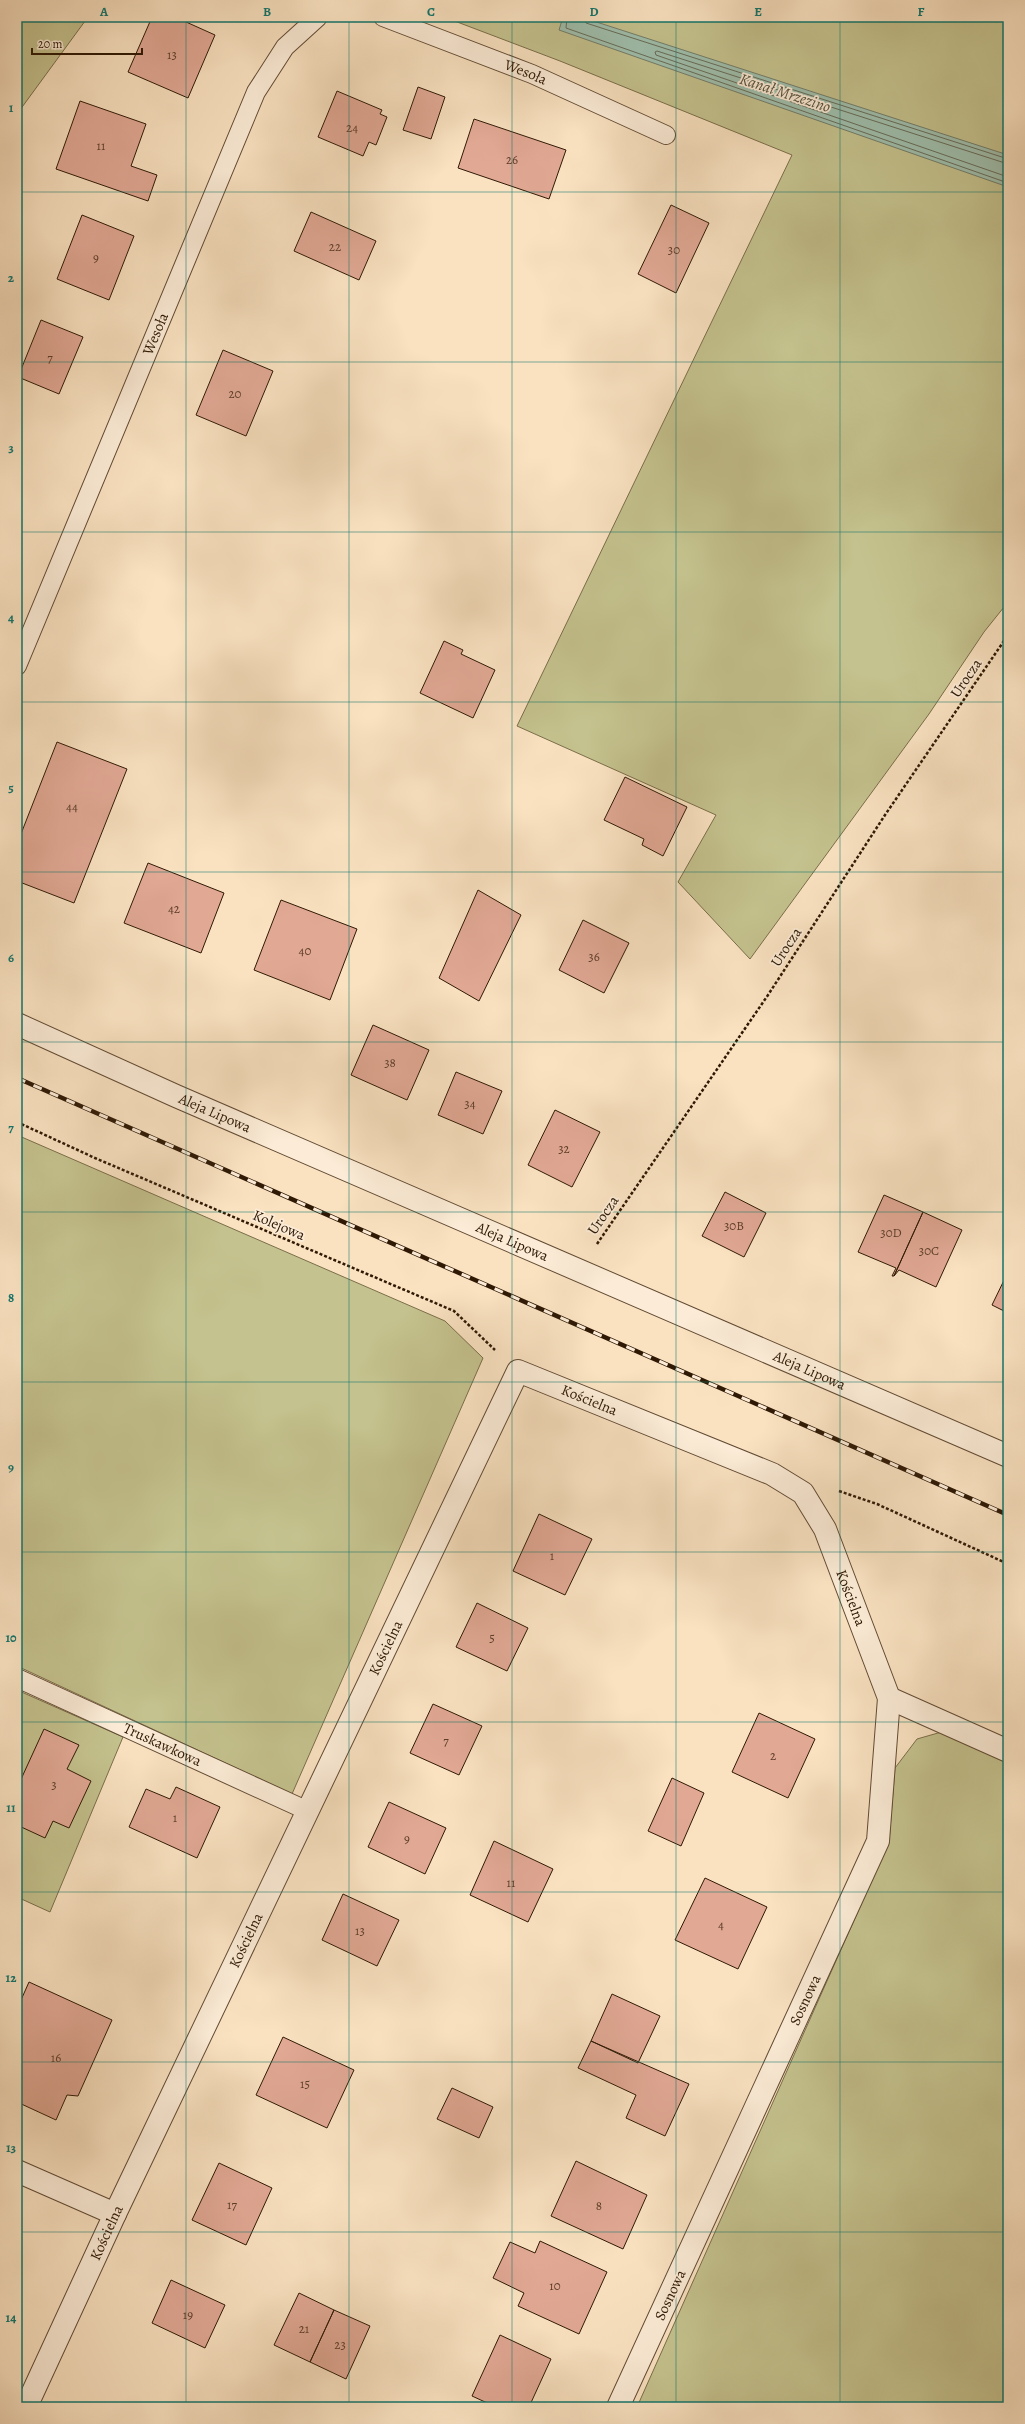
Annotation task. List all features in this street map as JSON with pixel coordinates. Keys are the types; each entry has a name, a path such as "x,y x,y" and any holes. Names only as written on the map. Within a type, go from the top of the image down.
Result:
{"street":[{"name":"Aleja Lipowa","path":"17,1024 183,1099 579,1269 1008,1456"},
{"name":"Kościelna","path":"26,2407 115,2214 518,1371 772,1474 803,1493 824,1530 889,1698"},
{"path":"889,1698 1008,1751"},
{"name":"Sosnowa","path":"618,2407 878,1841 889,1698"},
{"path":"17,2171 115,2214"}],"lane":[{"name":"Wesoła","path":"17,666 256,92 285,47 318,17"},
{"name":"Wesoła","path":"383,17 532,74 666,135"},
{"name":"Truskawkowa","path":"17,1678 308,1811"}],"path":[{"name":"Urocza","path":"579,1269 768,995 885,815 1008,635"},
{"name":"Kolejowa","path":"17,1122 95,1158 454,1311 518,1371"},
{"path":"803,1493 836,1490 877,1504 1008,1564"}],"shaded area":[{"path":"17,17 88,17 17,114"},
{"path":"444,17 1008,17 1008,602 984,632 929,714 750,959 678,882 716,815 517,726 792,155 560,61"},
{"path":"17,1135 445,1321 483,1358 292,1794 17,1666"},
{"path":"17,1690 123,1737 50,1912 17,1897"},
{"path":"945,1731 1008,1761 1008,2407 637,2407 889,1842 895,1768 917,1739"}],"water":[{"name":"Kanał Mrzezino","path":"563,17 581,17 1008,155 1008,187 559,30"}],"building":[{"path":"152,17 175,17 215,35 188,98 128,72"},
{"path":"418,87 445,97 431,139 403,130"},
{"path":"337,91 382,110 380,114 387,117 376,145 369,142 363,156 318,137"},
{"path":"80,101 146,124 131,166 157,175 148,201 56,169"},
{"path":"474,119 566,150 549,199 458,168"},
{"path":"671,205 709,223 676,293 638,274"},
{"path":"311,212 376,241 359,280 294,251"},
{"path":"82,215 134,236 109,300 57,279"},
{"path":"41,320 83,337 59,394 18,377"},
{"path":"223,350 273,371 246,436 196,415"},
{"path":"444,641 463,650 461,654 495,670 473,718 420,693"},
{"path":"57,742 127,769 74,903 17,881 17,844"},
{"path":"625,777 687,807 663,856 642,845 644,839 604,820"},
{"path":"148,863 224,893 201,953 124,923"},
{"path":"478,890 521,915 479,1001 439,978"},
{"path":"281,900 357,929 330,1000 254,970"},
{"path":"583,920 629,943 604,993 559,970"},
{"path":"373,1025 429,1050 407,1100 351,1075"},
{"path":"456,1072 502,1091 483,1134 438,1115"},
{"path":"555,1110 600,1132 572,1187 528,1165"},
{"path":"725,1192 766,1213 744,1257 702,1236"},
{"path":"884,1195 923,1212 894,1276 892,1276 896,1268 858,1252"},
{"path":"923,1212 962,1230 936,1287 899,1270 894,1276"},
{"path":"1008,1272 1008,1313 992,1305"},
{"path":"539,1514 592,1539 565,1595 513,1571"},
{"path":"477,1603 528,1628 507,1671 456,1647"},
{"path":"433,1704 482,1726 459,1775 410,1753"},
{"path":"759,1713 815,1739 788,1798 732,1772"},
{"path":"44,1729 79,1745 67,1769 91,1781 69,1828 53,1821 45,1838 17,1825 17,1788"},
{"path":"672,1778 704,1793 681,1846 648,1831"},
{"path":"176,1787 220,1807 197,1858 129,1827 146,1789 170,1799"},
{"path":"389,1802 446,1828 425,1874 368,1847"},
{"path":"494,1841 553,1869 528,1922 470,1895"},
{"path":"705,1878 767,1907 738,1969 675,1940"},
{"path":"343,1894 399,1920 377,1966 322,1940"},
{"path":"29,1982 112,2020 78,2096 67,2095 56,2120 17,2102 17,2009"},
{"path":"612,1994 660,2016 638,2063 591,2041"},
{"path":"283,2037 354,2070 327,2128 256,2095"},
{"path":"591,2041 689,2084 665,2136 626,2118 636,2095 578,2068"},
{"path":"452,2088 493,2107 479,2138 437,2119"},
{"path":"576,2161 647,2195 623,2249 551,2216"},
{"path":"219,2163 272,2188 246,2245 192,2220"},
{"path":"540,2241 607,2272 579,2334 518,2306 524,2293 493,2278 510,2242 535,2253"},
{"path":"171,2280 225,2305 205,2348 152,2323"},
{"path":"299,2293 334,2310 310,2362 274,2345"},
{"path":"334,2310 370,2326 346,2379 310,2362"},
{"path":"500,2335 551,2359 529,2407 496,2407 472,2396"}],"railway":[{"path":"17,1078 1008,1515"}]}
